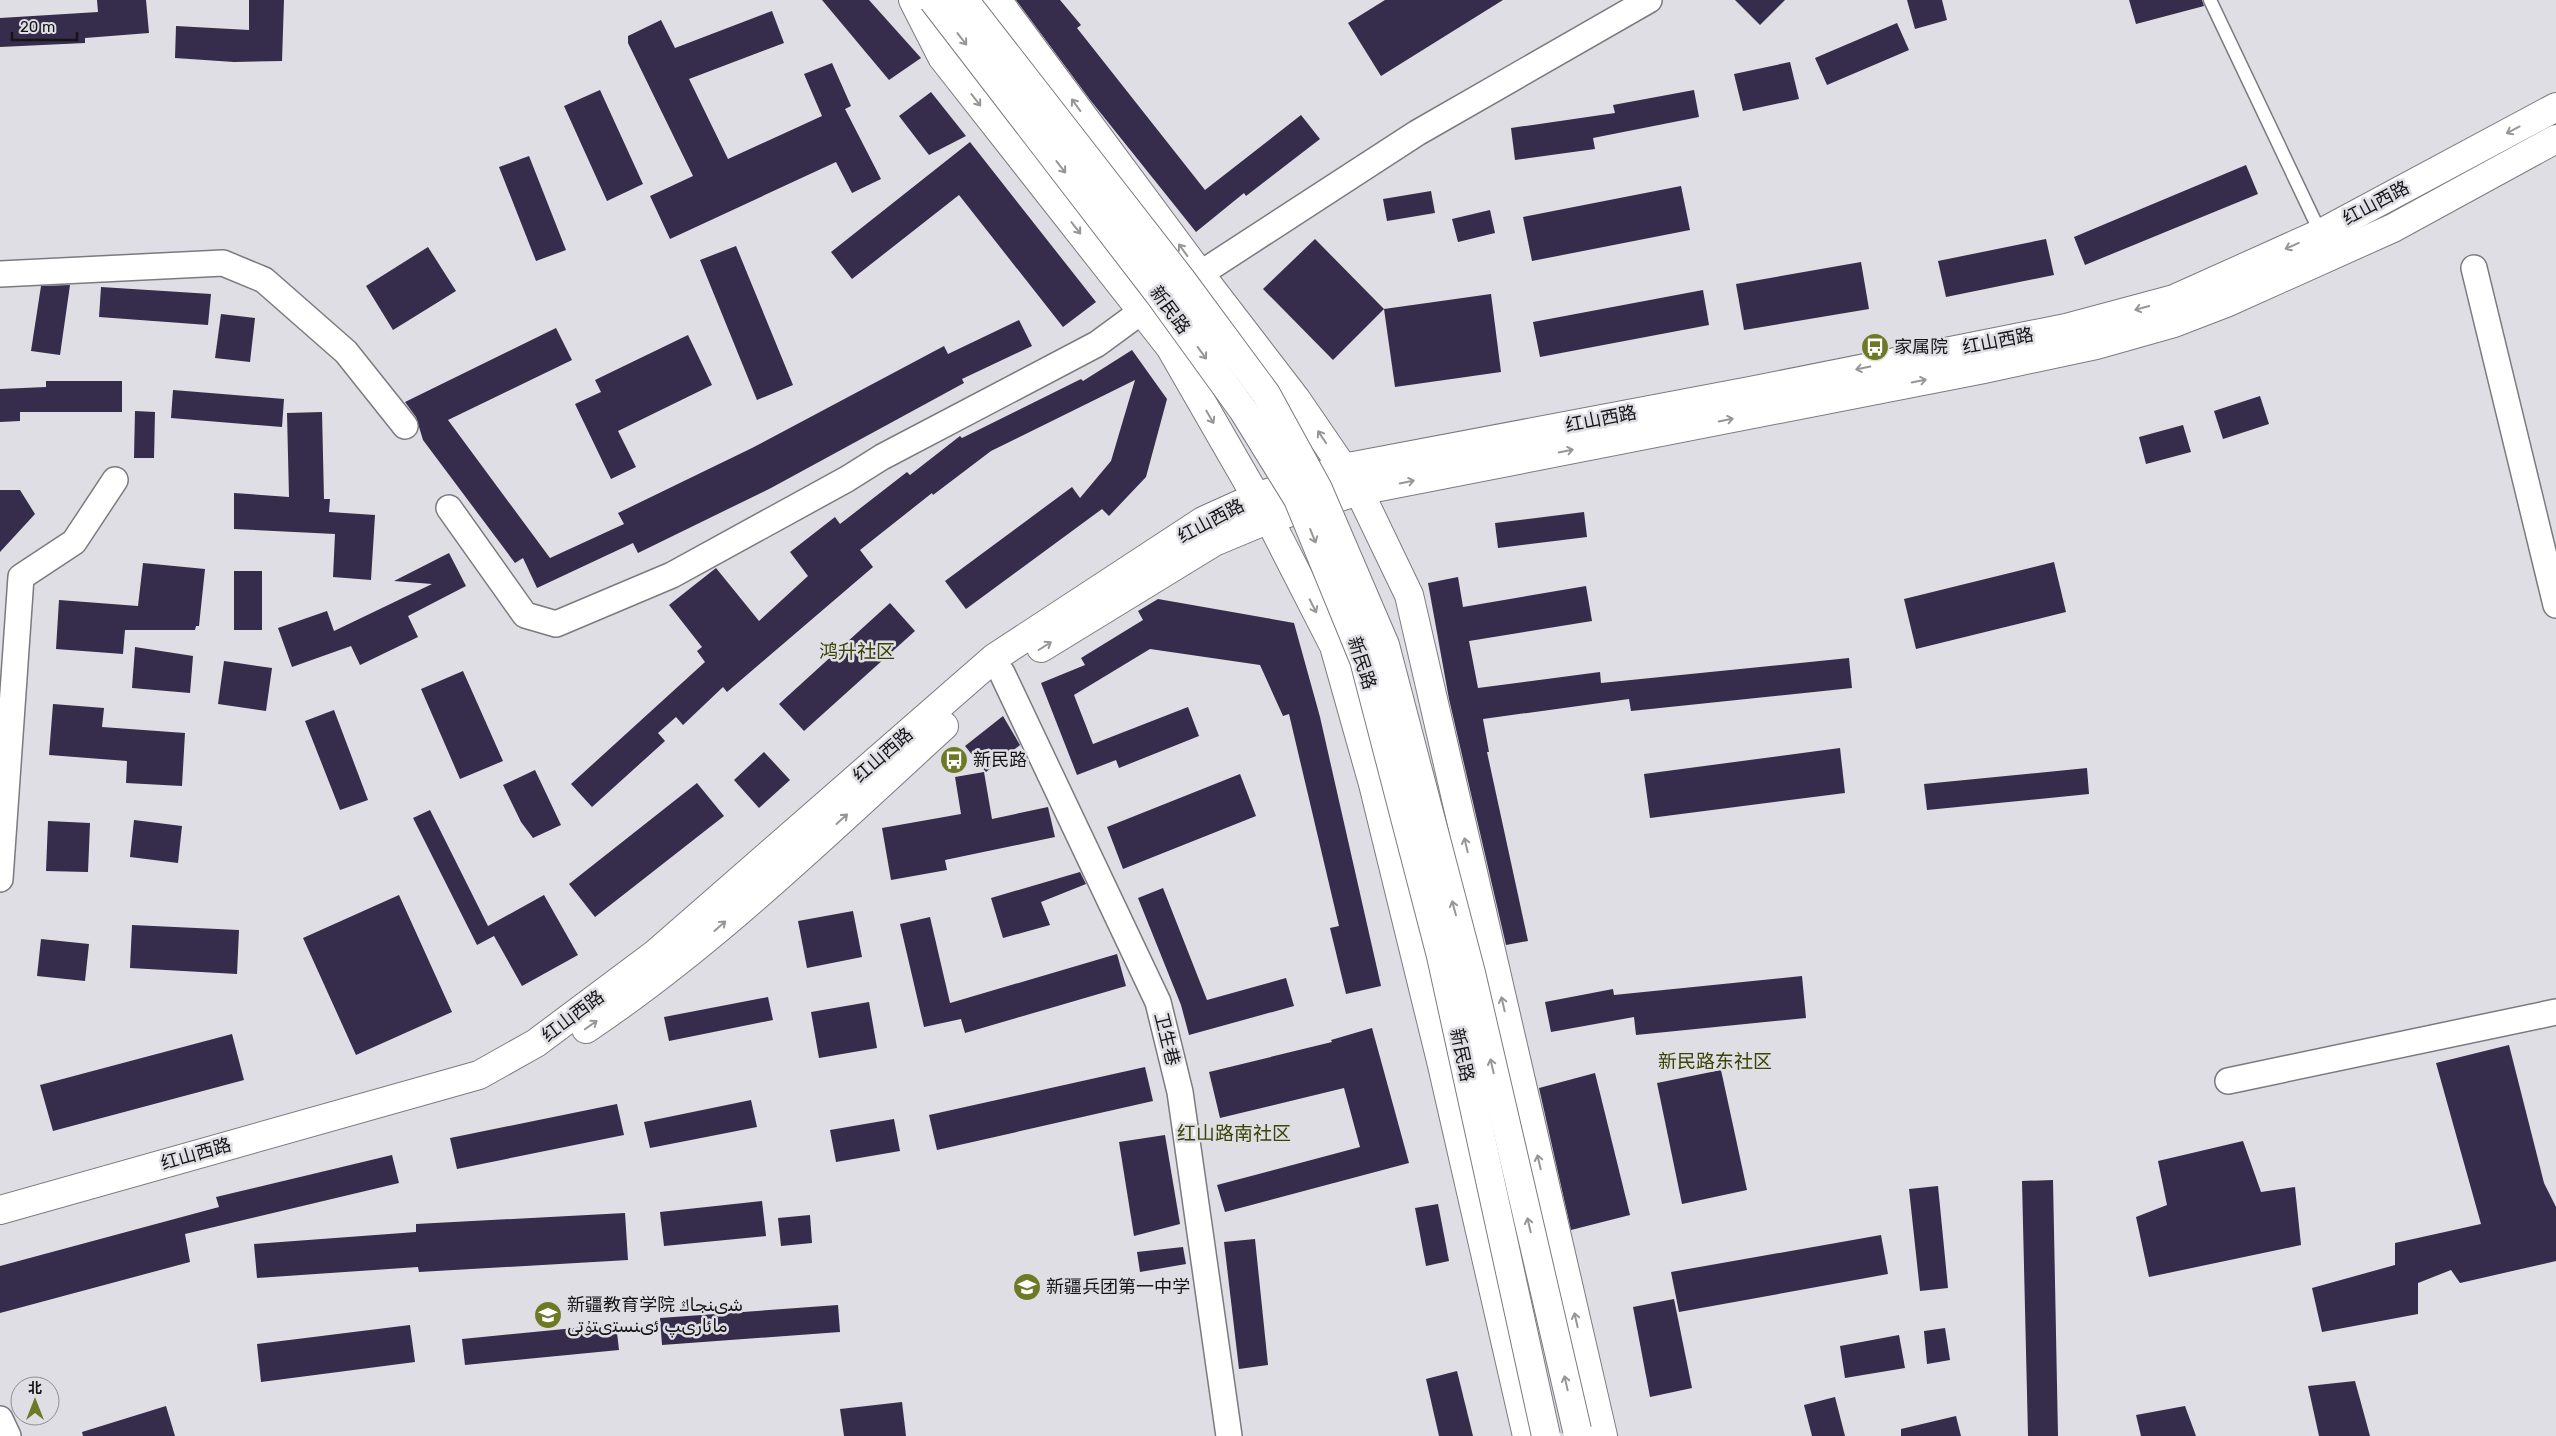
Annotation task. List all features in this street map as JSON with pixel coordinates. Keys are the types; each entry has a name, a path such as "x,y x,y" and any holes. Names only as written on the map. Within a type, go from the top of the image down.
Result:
{"main road":[{"path":"913,0 942,57 1170,347 1263,508 1334,646 1373,784 1441,1061 1527,1436"},
{"name":"新民路","path":"932,0 1159,294 1243,410 1298,499 1364,660 1441,956 1546,1436"},
{"name":"新民路","path":"964,0 1181,279 1266,394 1318,489 1385,645 1471,973 1586,1434"},
{"path":"997,0 1200,274 1296,399 1359,492 1408,595 1586,1434"},
{"name":"红山西路","path":"0,1210 479,1074 536,1043 655,954 994,658 1203,521 1263,508 1359,492 2096,345 2174,323 2226,304 2556,107"},
{"name":"红山西路","path":"0,1223 485,1084 538,1059 587,1028 670,968 816,843 1002,673 1214,542 1263,508 1343,468 1750,391 2066,328 2174,300 2326,245 2393,228 2556,139"}],"street":[{"path":"1200,274 1417,133 1649,0"},
{"path":"0,274 224,263 264,280 346,352 405,426"},
{"path":"2474,268 2556,605"},
{"path":"449,508 525,615 556,624 672,575 847,479 882,457 1097,344 1142,311"},
{"path":"0,879 21,577 74,542 115,480"},
{"name":"卫生巷","path":"1002,673 1158,1002 1180,1092 1230,1436"},
{"path":"2228,1081 2556,1012"},
{"path":"0,1419 8,1436"}],"lane":[{"path":"2210,0 2326,245"}],"building":[{"path":"97,0 146,0 149,33 85,38 85,43 0,47 0,18 98,12"},
{"path":"249,0 284,0 282,61 234,62 175,58 176,26 249,30"},
{"path":"822,0 869,0 921,58 889,80"},
{"path":"1016,0 1060,0 1081,25 1077,28 1205,190 1301,115 1320,139 1246,196 1244,193 1196,232 1091,101"},
{"path":"1385,0 1503,0 1381,76 1348,23"},
{"path":"1735,0 1785,0 1760,25"},
{"path":"1907,0 1942,0 1947,20 1915,29"},
{"path":"2129,0 2202,0 2204,6 2136,24"},
{"path":"772,11 784,43 689,79 728,159 822,116 804,74 832,63 851,106 845,109 881,179 852,193 836,162 670,239 650,196 693,176 628,43 628,36 661,20 675,48"},
{"path":"1897,23 1909,50 1827,85 1815,58"},
{"path":"1790,62 1799,99 1743,111 1734,74"},
{"path":"600,90 643,184 607,201 564,106"},
{"path":"1694,90 1699,117 1593,138 1595,149 1515,160 1511,128 1615,113 1613,105"},
{"path":"931,92 966,136 929,155 899,116"},
{"path":"970,142 1096,302 1063,327 959,195 852,279 831,252"},
{"path":"529,156 566,250 536,261 499,167"},
{"path":"2246,165 2258,194 2085,265 2074,237"},
{"path":"1681,186 1690,230 1532,261 1523,217"},
{"path":"1431,191 1435,213 1387,221 1383,199"},
{"path":"1490,210 1495,233 1458,242 1452,219"},
{"path":"1315,239 1384,309 1333,360 1263,289"},
{"path":"2046,239 2054,275 1946,297 1938,261"},
{"path":"736,246 793,385 757,400 700,260"},
{"path":"428,247 456,291 393,330 366,286"},
{"path":"1861,262 1869,309 1744,330 1736,284"},
{"path":"70,285 60,355 31,351 41,286"},
{"path":"101,287 211,294 208,325 99,317"},
{"path":"1703,290 1709,325 1540,357 1533,322"},
{"path":"1491,294 1501,372 1395,387 1384,309"},
{"path":"221,314 255,318 250,362 215,358"},
{"path":"1019,320 1032,346 962,379 964,383 771,488 638,553 633,543 537,588 523,558 515,563 423,440 416,417 405,402 556,328 572,360 448,420 550,558 624,524 618,513 752,448 944,346 948,354"},
{"path":"688,335 712,385 618,431 636,467 611,479 575,404 601,392 595,380"},
{"path":"1132,350 1167,399 1146,477 1109,516 1102,509 966,609 945,581 1072,487 1080,498 1111,461 1135,380 991,451 933,495 932,493 860,550 873,567 727,692 723,687 683,725 676,717 658,733 665,741 592,807 571,784 705,662 697,651 702,647 669,605 716,568 759,621 808,576 790,552 835,517 840,524 907,472 910,475 960,436 962,438 1081,379 1083,381"},
{"path":"46,381 122,381 122,412 20,412 20,421 0,422 0,389 46,387"},
{"path":"173,390 284,399 282,427 171,418"},
{"path":"2260,396 2269,424 2223,439 2214,411"},
{"path":"135,411 155,412 154,458 134,458"},
{"path":"322,412 324,499 330,499 329,512 375,515 371,580 333,577 335,534 234,529 234,493 289,497 287,413"},
{"path":"2183,425 2191,452 2146,464 2139,437"},
{"path":"0,490 20,490 35,514 0,552"},
{"path":"1584,512 1587,537 1498,548 1495,523"},
{"path":"449,553 466,586 408,616 418,637 360,665 351,646 292,667 278,628 327,611 334,631 432,584 394,581"},
{"path":"2054,562 2066,612 1916,649 1904,599"},
{"path":"143,563 205,569 199,626 196,626 195,630 125,630 123,654 56,649 59,600 138,606"},
{"path":"234,571 262,571 262,630 234,630"},
{"path":"1458,577 1463,607 1586,586 1592,621 1469,641 1478,688 1600,672 1601,683 1849,658 1852,688 1631,711 1629,699 1483,719 1489,752 1487,752 1528,941 1506,945 1449,699 1428,583"},
{"path":"1158,599 1294,623 1320,717 1381,986 1346,994 1330,928 1339,926 1289,714 1283,716 1260,665 1150,649 1074,695 1093,744 1188,707 1199,736 1119,768 1116,760 1077,775 1041,683 1085,665 1081,658 1143,620 1138,611"},
{"path":"890,603 915,631 804,731 779,704"},
{"path":"135,647 193,656 190,693 132,688"},
{"path":"224,661 272,668 266,711 218,704"},
{"path":"463,671 503,761 460,779 421,689"},
{"path":"53,704 104,708 102,727 185,733 182,786 126,783 127,761 49,755"},
{"path":"334,710 368,800 340,810 305,721"},
{"path":"1003,716 1020,745 986,772 965,746"},
{"path":"1840,748 1845,793 1650,818 1644,774"},
{"path":"764,752 790,780 759,808 734,780"},
{"path":"2087,768 2089,794 1927,810 1924,784"},
{"path":"535,770 561,825 533,838 521,822 503,785"},
{"path":"984,772 992,819 1048,807 1055,837 945,860 947,870 891,880 882,828 961,814 955,777"},
{"path":"1240,774 1256,816 1123,869 1107,827"},
{"path":"697,783 724,816 595,917 569,884"},
{"path":"430,810 488,926 544,895 578,955 522,986 494,936 477,945 413,818"},
{"path":"134,820 182,826 178,863 130,857"},
{"path":"48,821 90,823 88,872 46,871"},
{"path":"1080,872 1086,884 1041,902 1050,925 1003,938 991,898"},
{"path":"1163,888 1207,1000 1286,978 1294,1006 1189,1035 1181,1005 1138,898"},
{"path":"399,895 452,1012 356,1055 303,938"},
{"path":"853,911 862,957 807,968 798,921"},
{"path":"930,917 950,1003 1117,954 1126,986 965,1033 961,1019 924,1027 900,924"},
{"path":"132,925 239,930 237,974 130,968"},
{"path":"41,939 89,944 85,981 37,976"},
{"path":"1802,976 1806,1018 1636,1035 1634,1017 1551,1032 1545,1002 1613,989 1614,995"},
{"path":"768,997 773,1020 669,1041 664,1017"},
{"path":"869,1002 877,1048 819,1058 811,1012"},
{"path":"1372,1028 1409,1163 1225,1212 1217,1185 1360,1147 1344,1088 1220,1118 1209,1072 1332,1042 1331,1040"},
{"path":"232,1034 244,1080 53,1131 40,1085"},
{"path":"2509,1045 2544,1183 2556,1207 2556,1261 2460,1283 2451,1270 2418,1283 2418,1314 2322,1332 2312,1288 2395,1265 2395,1243 2481,1224 2436,1063"},
{"path":"1145,1067 1153,1101 937,1150 929,1115"},
{"path":"1721,1070 1747,1190 1682,1204 1657,1083"},
{"path":"1595,1073 1630,1215 1571,1230 1539,1088"},
{"path":"751,1100 757,1127 650,1148 644,1122"},
{"path":"617,1104 624,1135 457,1169 450,1138"},
{"path":"894,1119 900,1151 836,1162 830,1130"},
{"path":"1165,1135 1180,1224 1134,1236 1119,1142"},
{"path":"2243,1141 2261,1192 2295,1187 2301,1245 2149,1277 2136,1217 2167,1205 2158,1161"},
{"path":"392,1155 399,1183 185,1234 190,1262 0,1313 0,1266 219,1207 216,1197"},
{"path":"2053,1180 2058,1436 2028,1436 2022,1181"},
{"path":"1938,1186 1948,1288 1920,1291 1909,1189"},
{"path":"762,1201 766,1236 664,1246 660,1212"},
{"path":"1438,1204 1449,1261 1426,1266 1415,1208"},
{"path":"625,1213 628,1260 419,1272 418,1267 257,1278 254,1244 416,1232 416,1224"},
{"path":"810,1215 812,1243 781,1246 778,1218"},
{"path":"1881,1235 1888,1274 1679,1312 1671,1272"},
{"path":"1255,1239 1268,1365 1239,1369 1224,1242"},
{"path":"1183,1247 1186,1264 1140,1272 1137,1252"},
{"path":"1674,1299 1692,1388 1650,1397 1633,1307"},
{"path":"838,1305 840,1332 662,1345 660,1318"},
{"path":"616,1324 619,1350 465,1365 462,1339"},
{"path":"410,1325 415,1362 261,1382 257,1344"},
{"path":"1945,1328 1950,1360 1927,1364 1924,1331"},
{"path":"1899,1335 1905,1368 1845,1378 1840,1346"},
{"path":"1457,1371 1473,1436 1439,1436 1426,1379"},
{"path":"2355,1381 2370,1436 2319,1436 2308,1386"},
{"path":"1835,1397 1845,1436 1812,1436 1804,1405"},
{"path":"902,1402 906,1436 844,1436 840,1409"},
{"path":"166,1406 175,1436 83,1436 82,1432"},
{"path":"2185,1406 2196,1436 2141,1436 2136,1415"},
{"path":"1956,1416 1961,1436 1901,1436 1901,1429"}],"place":[{"name":"家属院","path":"1875,347"},
{"name":"新民路","path":"954,760"},
{"name":"新疆兵团第一中学","path":"1027,1287"},
{"name":"新疆教育学院 شىنجاڭ مائارىپ ئىنستىتۇتى","path":"548,1315"}],"district":[{"name":"鸿升社区","path":"857,651"},
{"name":"新民路东社区","path":"1715,1061"},
{"name":"红山路南社区","path":"1234,1133"}]}
